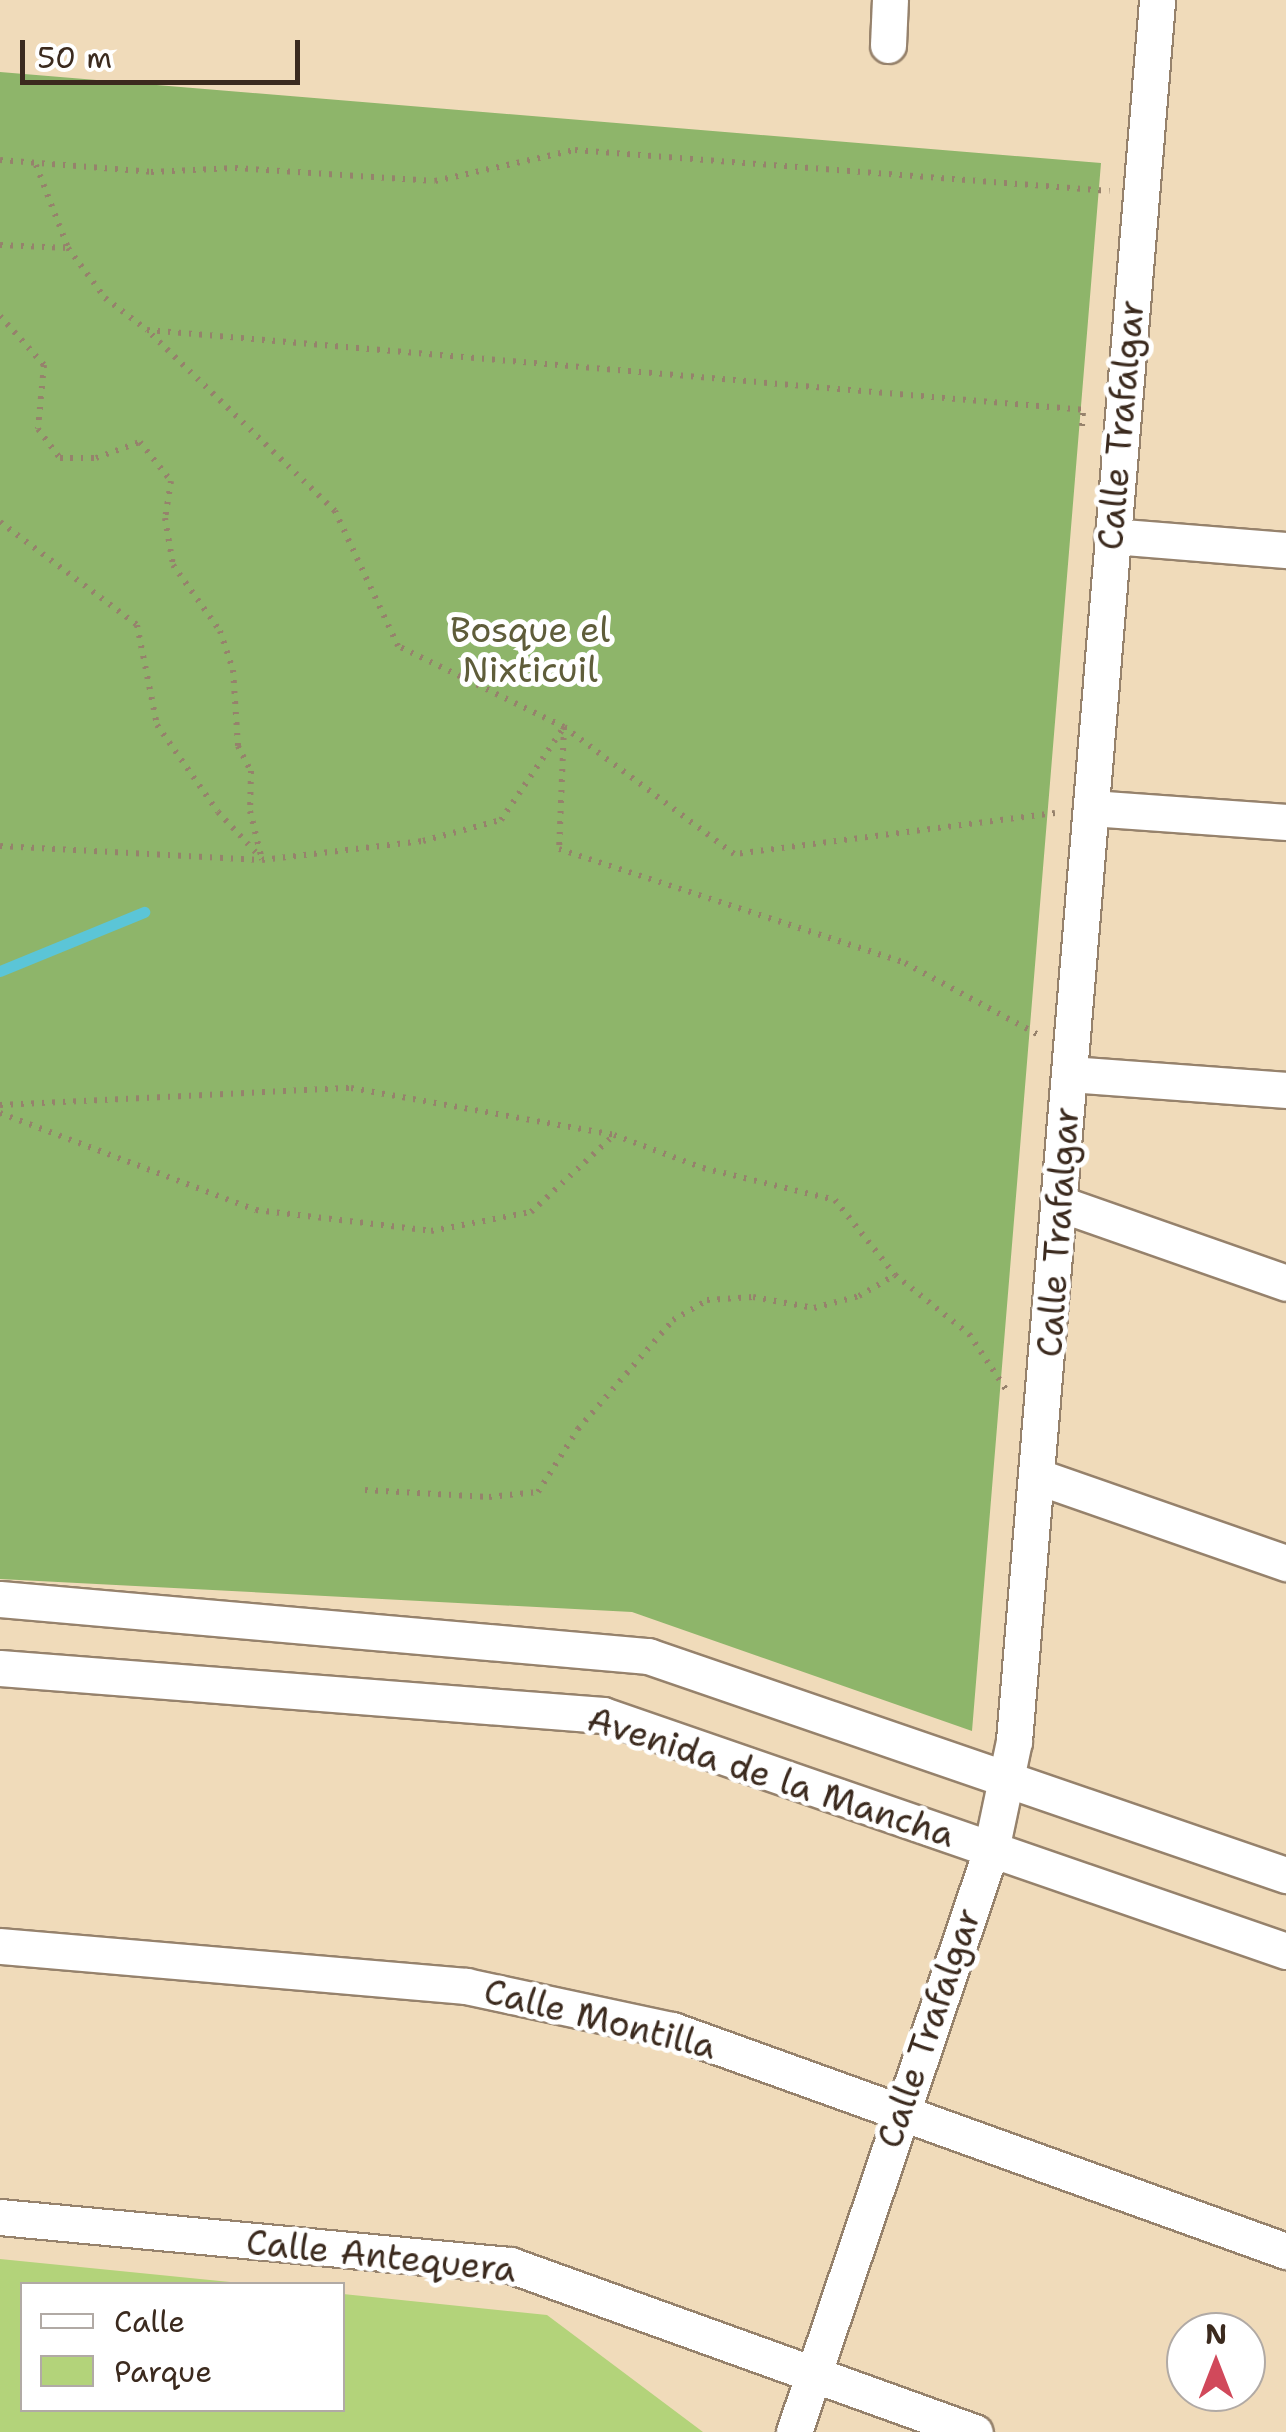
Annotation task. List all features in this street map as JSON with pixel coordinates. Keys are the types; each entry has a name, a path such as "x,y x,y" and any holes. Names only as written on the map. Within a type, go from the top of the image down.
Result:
{"street":[{"path":"888,44 890,0"},
{"name":"Calle Trafalgar","path":"794,2432 991,1850 1008,1781 1039,1477 1157,0"},
{"path":"1112,536 1286,550"},
{"path":"1091,808 1286,822"},
{"path":"1070,1074 1286,1090"},
{"path":"1061,1204 1286,1283"},
{"path":"1039,1477 1286,1564"},
{"name":"Avenida de la Mancha","path":"0,1599 648,1656 1286,1875"},
{"name":"Avenida de la Mancha","path":"0,1668 603,1715 1286,1951"},
{"name":"Calle Montilla","path":"0,1946 466,1986 672,2030 1286,2251"},
{"name":"Calle Antequera","path":"0,2218 510,2266 975,2432"}],"path":[{"path":"0,160 36,165 435,181 575,150 1141,194"},
{"path":"36,165 68,248 105,298 147,330 335,511 398,646 564,727 734,854 1091,808"},
{"path":"0,245 68,248"},
{"path":"0,316 44,365 38,429 60,458 96,458 140,442 171,481 165,518 173,565 220,631 232,670 238,746 251,771 250,811 262,860"},
{"path":"147,330 1122,413"},
{"path":"1082,429 1083,410"},
{"path":"0,522 137,625 157,724 218,812 262,860"},
{"path":"0,846 262,860 423,841 501,820 564,727"},
{"path":"564,727 560,850 905,963 1041,1035"},
{"path":"0,1105 351,1088 614,1135 703,1168 836,1200 895,1275 969,1334 1042,1441"},
{"path":"0,1113 256,1210 432,1230 531,1212 614,1135"},
{"path":"365,1490 489,1496 538,1492 578,1430 674,1320 707,1300 753,1297 814,1308 859,1296 895,1275"}],"green space":[{"name":"Bosque el Nixticuil","path":"0,72 1101,163 972,1731 632,1612 0,1579"},
{"path":"0,2259 230,2282 20,2282 20,2412 345,2412 345,2294 547,2315 703,2432 0,2432"}],"waterway":[{"path":"0,971 144,912"}]}
